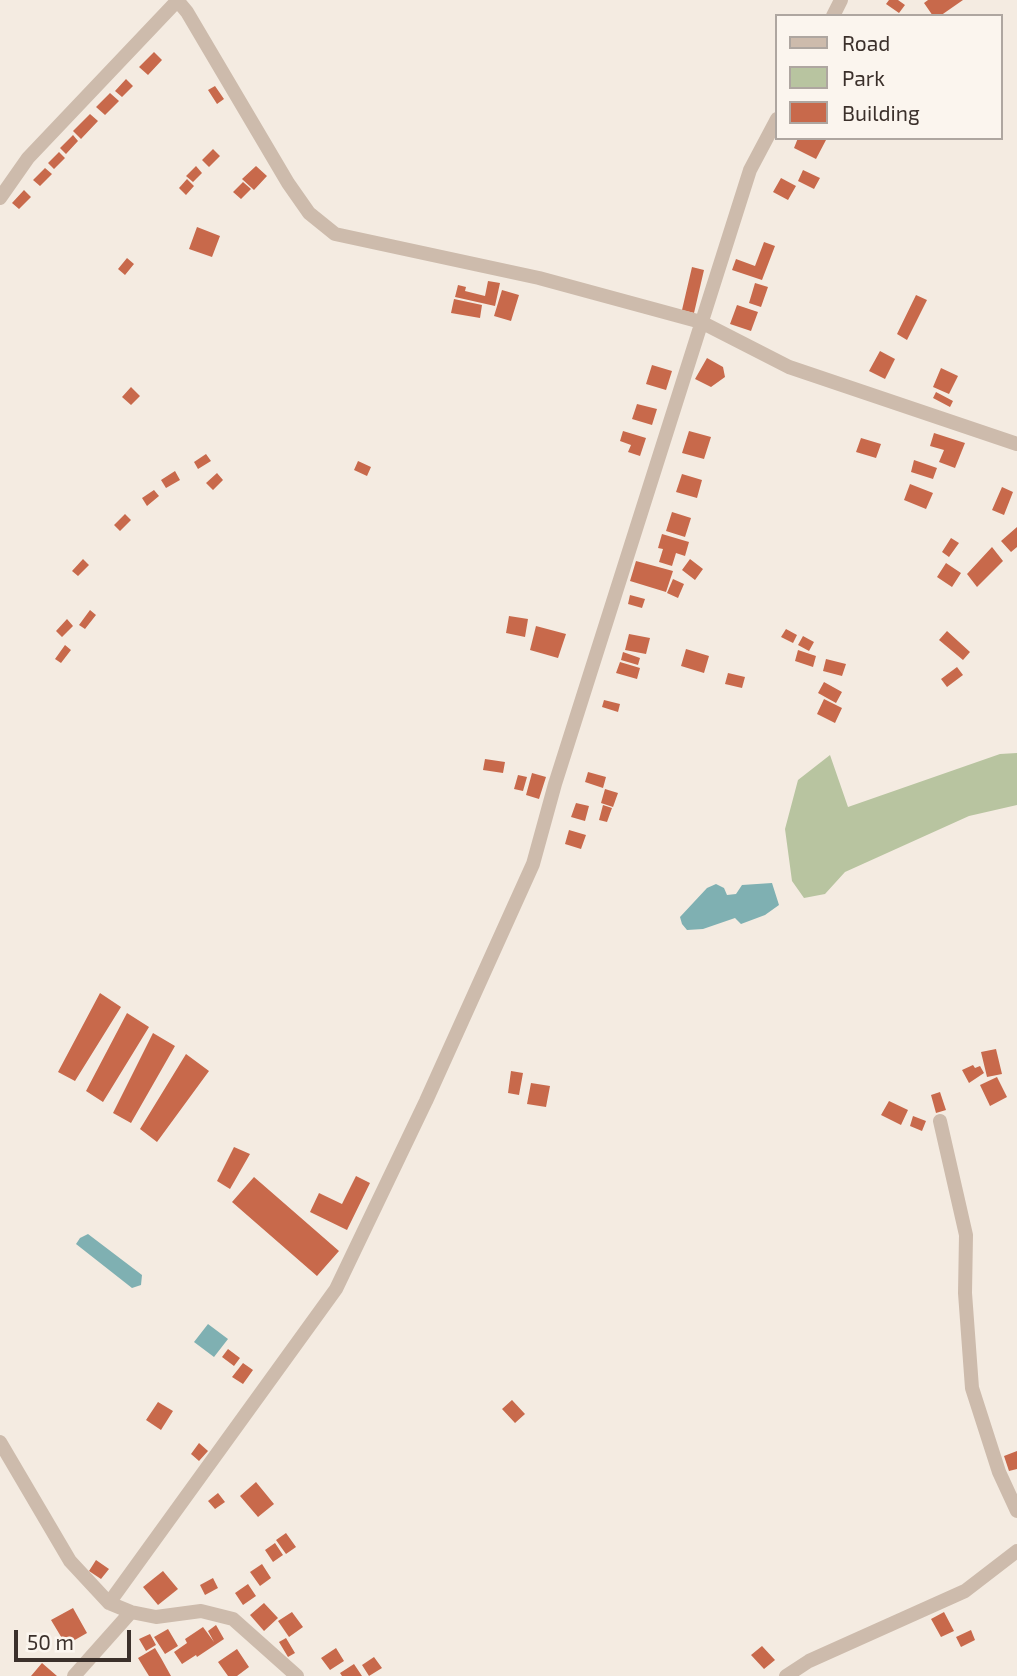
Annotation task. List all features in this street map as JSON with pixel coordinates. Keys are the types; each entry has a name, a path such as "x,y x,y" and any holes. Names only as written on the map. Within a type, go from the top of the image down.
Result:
{"street":[{"path":"0,198 28,158 177,0 187,12 288,183 309,212 335,234 539,278 701,322 789,367 1017,444"},
{"path":"109,1603 335,1289 426,1101 533,864 555,784 750,170 776,121"},
{"path":"940,1121 966,1234 965,1293 972,1388 999,1472 1017,1511"},
{"path":"0,1441 70,1561 109,1603 131,1612 156,1617 201,1611 233,1619 297,1676"},
{"path":"786,1676 809,1661 965,1591 1017,1550"},
{"path":"74,1676 131,1612"}],"green space":[{"path":"1017,753 1017,805 969,816 845,872 825,894 804,898 792,881 785,829 798,780 830,755 848,807 1000,754"}],"water":[{"path":"772,883 779,905 765,915 741,924 735,918 703,929 687,930 682,924 680,917 707,888 716,884 724,888 727,895 736,894 742,885"},
{"path":"88,1234 142,1275 141,1285 132,1288 76,1244"},
{"path":"208,1324 228,1339 214,1357 194,1342"}],"building":[{"path":"889,0 898,0 905,5 899,13 886,4"},
{"path":"928,0 963,0 943,14 932,14 924,3"},
{"path":"154,52 162,60 148,75 139,67"},
{"path":"126,79 133,86 122,97 115,91"},
{"path":"215,86 224,99 217,104 208,90"},
{"path":"110,93 119,101 105,115 96,107"},
{"path":"90,114 98,121 81,139 73,131"},
{"path":"73,135 78,141 66,154 60,148"},
{"path":"797,140 826,140 816,159 794,148"},
{"path":"213,149 220,156 209,167 202,160"},
{"path":"59,152 65,158 54,169 48,163"},
{"path":"196,166 202,173 193,182 186,176"},
{"path":"256,166 267,176 254,190 242,179"},
{"path":"45,168 52,174 40,186 33,180"},
{"path":"803,170 820,178 814,189 798,181"},
{"path":"781,178 796,186 788,200 773,192"},
{"path":"187,179 194,186 186,195 179,188"},
{"path":"243,182 251,189 241,199 233,192"},
{"path":"24,190 31,197 19,209 12,203"},
{"path":"197,227 220,236 212,257 189,249"},
{"path":"764,242 775,246 762,280 732,270 736,259 755,266"},
{"path":"127,258 134,264 125,275 118,269"},
{"path":"692,267 704,270 694,313 682,310"},
{"path":"488,281 500,283 495,306 455,297 458,285 466,287 465,291 485,296"},
{"path":"755,283 768,287 761,307 749,303"},
{"path":"502,290 519,295 511,321 494,316"},
{"path":"916,295 927,300 907,340 897,334"},
{"path":"454,299 482,305 480,318 451,313"},
{"path":"737,305 758,312 751,331 730,324"},
{"path":"880,351 895,359 885,379 869,371"},
{"path":"707,358 723,367 725,377 711,387 695,379"},
{"path":"652,365 672,371 666,390 646,384"},
{"path":"941,368 958,376 949,394 933,387"},
{"path":"131,387 140,396 131,405 122,397"},
{"path":"936,392 953,401 950,407 933,398"},
{"path":"637,404 657,409 652,425 632,419"},
{"path":"623,431 646,438 640,456 628,452 631,445 620,441"},
{"path":"689,431 711,437 704,459 682,453"},
{"path":"934,433 965,443 955,468 939,462 944,450 930,446"},
{"path":"861,438 881,444 876,458 856,452"},
{"path":"206,454 211,461 198,469 194,462"},
{"path":"914,460 937,468 933,479 911,472"},
{"path":"358,461 371,467 367,476 354,470"},
{"path":"175,471 180,480 166,488 161,480"},
{"path":"217,473 223,480 213,490 206,483"},
{"path":"682,474 702,480 697,498 676,492"},
{"path":"910,484 933,493 926,509 904,500"},
{"path":"1002,487 1013,492 1004,515 992,510"},
{"path":"154,490 159,496 147,506 142,498"},
{"path":"672,512 691,518 685,537 666,531"},
{"path":"125,514 131,520 120,531 114,525"},
{"path":"1017,527 1017,547 1011,552 1001,541"},
{"path":"662,534 689,542 685,556 676,553 672,566 659,562 663,549 658,548"},
{"path":"951,538 959,543 949,557 942,552"},
{"path":"992,547 1003,561 977,587 967,574"},
{"path":"83,559 89,565 78,576 72,571"},
{"path":"690,559 703,569 695,580 682,570"},
{"path":"636,561 673,571 666,592 630,581"},
{"path":"946,563 961,573 952,587 937,577"},
{"path":"673,579 684,584 678,598 667,593"},
{"path":"630,595 645,599 642,608 628,604"},
{"path":"90,610 96,615 85,629 79,625"},
{"path":"509,616 528,619 525,637 506,633"},
{"path":"67,619 73,626 62,637 56,631"},
{"path":"536,626 566,634 558,658 530,650"},
{"path":"786,629 797,635 793,643 781,637"},
{"path":"947,631 970,652 963,660 939,640"},
{"path":"629,634 650,638 646,654 625,650"},
{"path":"803,636 814,642 809,651 798,645"},
{"path":"65,645 71,650 61,663 55,659"},
{"path":"686,649 709,656 704,673 681,666"},
{"path":"798,650 816,656 813,667 795,661"},
{"path":"623,652 640,658 638,665 621,660"},
{"path":"826,659 846,664 842,676 823,671"},
{"path":"620,662 640,668 637,679 616,673"},
{"path":"957,667 963,675 947,687 941,679"},
{"path":"728,673 745,677 742,688 725,684"},
{"path":"824,682 842,692 836,703 818,693"},
{"path":"824,699 842,708 835,723 817,714"},
{"path":"604,700 620,704 618,712 602,707"},
{"path":"485,759 505,762 503,773 483,770"},
{"path":"588,772 606,777 603,788 585,782"},
{"path":"532,773 546,777 539,799 526,795"},
{"path":"518,775 527,777 523,791 514,789"},
{"path":"605,789 618,793 613,807 601,803"},
{"path":"576,803 589,806 585,821 571,817"},
{"path":"603,805 612,808 607,822 599,820"},
{"path":"569,830 586,835 581,849 565,844"},
{"path":"100,993 121,1007 75,1081 58,1072"},
{"path":"127,1013 149,1027 103,1102 86,1091"},
{"path":"153,1033 175,1046 131,1123 113,1113"},
{"path":"996,1049 1002,1074 987,1077 981,1052"},
{"path":"186,1054 209,1071 157,1142 140,1129"},
{"path":"973,1065 975,1068 980,1066 984,1073 969,1083 962,1070"},
{"path":"511,1071 523,1073 519,1095 508,1093"},
{"path":"997,1077 1007,1097 990,1106 980,1085"},
{"path":"531,1083 550,1086 546,1107 527,1104"},
{"path":"940,1092 946,1110 936,1113 931,1095"},
{"path":"889,1101 908,1110 901,1125 881,1115"},
{"path":"913,1116 926,1121 922,1131 910,1126"},
{"path":"234,1147 250,1154 230,1189 217,1181"},
{"path":"356,1176 370,1183 347,1230 310,1212 319,1193 342,1204"},
{"path":"254,1177 339,1251 317,1276 232,1202"},
{"path":"228,1349 240,1358 234,1366 222,1357"},
{"path":"243,1363 253,1370 243,1384 232,1377"},
{"path":"512,1400 525,1414 515,1423 502,1409"},
{"path":"158,1402 173,1411 161,1430 146,1420"},
{"path":"199,1443 208,1451 199,1461 191,1454"},
{"path":"1017,1451 1017,1469 1009,1471 1004,1456"},
{"path":"256,1482 274,1504 258,1517 240,1496"},
{"path":"218,1493 225,1502 215,1509 208,1501"},
{"path":"286,1533 296,1547 286,1554 276,1540"},
{"path":"275,1543 283,1555 273,1562 265,1550"},
{"path":"96,1560 109,1569 101,1579 89,1571"},
{"path":"262,1564 271,1578 260,1586 250,1572"},
{"path":"163,1571 178,1589 158,1605 143,1587"},
{"path":"213,1578 218,1588 205,1595 200,1585"},
{"path":"248,1584 256,1596 243,1605 235,1593"},
{"path":"264,1603 278,1618 264,1631 250,1615"},
{"path":"73,1608 87,1633 66,1645 51,1620"},
{"path":"292,1612 303,1627 289,1637 278,1621"},
{"path":"944,1612 954,1631 941,1637 931,1619"},
{"path":"216,1625 224,1639 182,1664 174,1652 187,1643 185,1639 203,1627 214,1642 208,1631"},
{"path":"168,1629 178,1646 165,1654 154,1637"},
{"path":"971,1630 975,1640 961,1647 956,1637"},
{"path":"150,1634 156,1645 146,1651 139,1639"},
{"path":"286,1638 295,1653 288,1657 279,1642"},
{"path":"762,1646 775,1660 764,1669 751,1655"},
{"path":"155,1648 171,1676 149,1676 138,1658"},
{"path":"336,1648 344,1661 330,1670 321,1658"},
{"path":"237,1649 249,1667 237,1676 228,1676 218,1662"},
{"path":"374,1657 382,1668 369,1676 362,1665"},
{"path":"42,1663 57,1676 31,1676"},
{"path":"354,1664 362,1676 342,1676 340,1673"}]}
